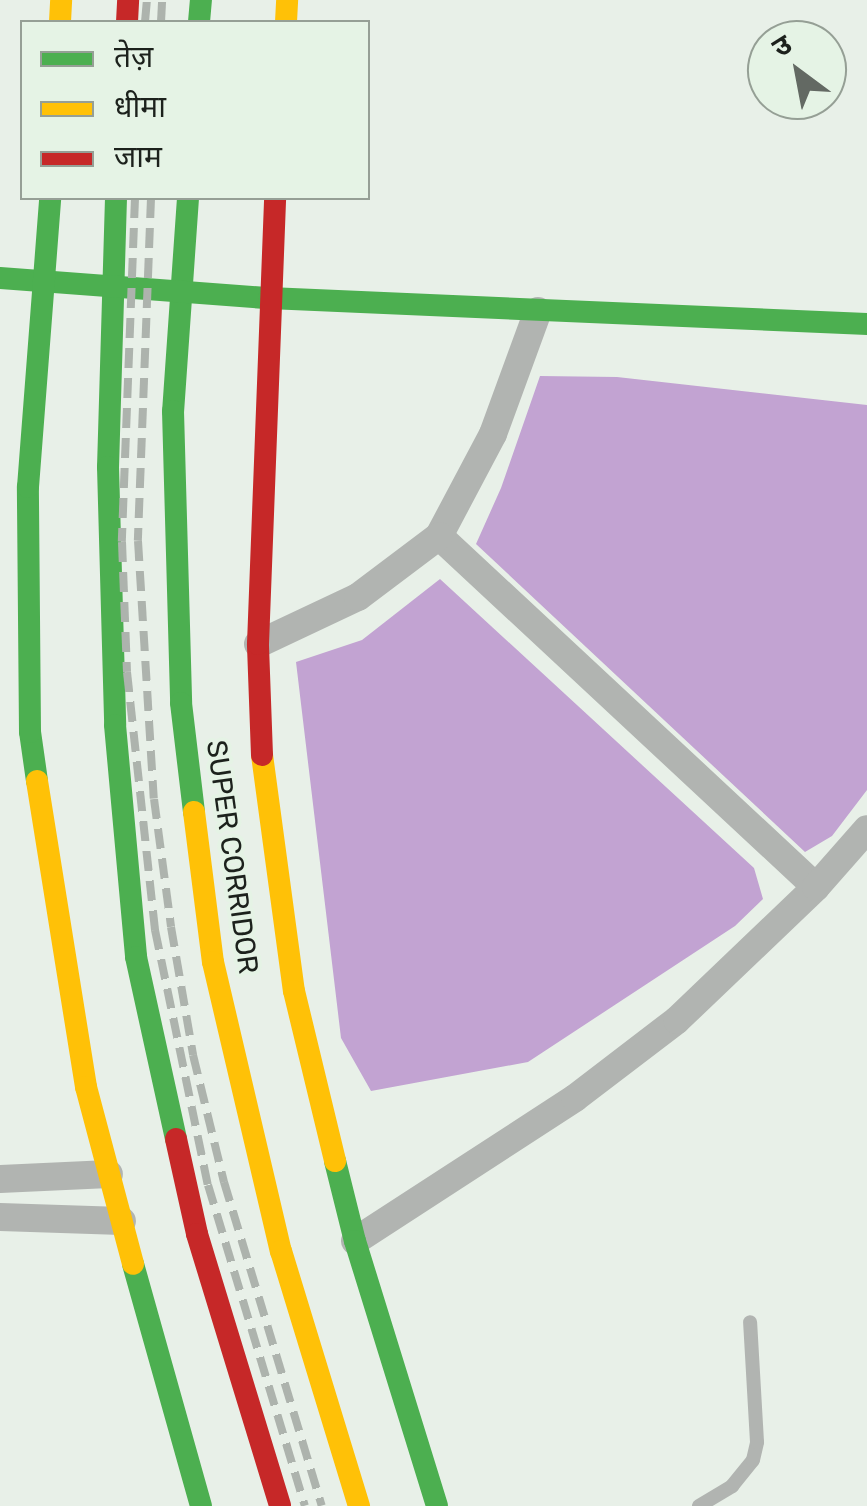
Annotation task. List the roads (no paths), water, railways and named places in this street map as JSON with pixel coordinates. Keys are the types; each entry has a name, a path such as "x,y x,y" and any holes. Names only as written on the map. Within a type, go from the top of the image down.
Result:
{"street":[{"path":"50,200 28,487 30,732 83,1069 202,1506"},
{"path":"116,200 108,467 115,725 136,956 197,1234 280,1506"},
{"name":"SUPER CORRIDOR","path":"188,200 174,411 181,703 213,962 281,1251 359,1506"},
{"path":"275,200 258,644 263,774 294,991 355,1242 437,1506"},
{"path":"0,278 269,298 867,324"},
{"path":"258,644 358,597 438,536 493,434 538,311"},
{"path":"438,536 816,887"},
{"path":"355,1242 575,1098 677,1020 816,887 867,829"},
{"path":"0,1179 109,1174"},
{"path":"0,1217 122,1222"}],"lane":[{"path":"699,1506 732,1486 753,1460 757,1442 750,1322"}],"railway":[{"path":"145,20 147,0"},
{"path":"161,20 162,0"},
{"path":"135,200 122,542 127,672 155,930 208,1185 305,1506"},
{"path":"151,200 138,541 154,799 193,1055 224,1182 322,1506"}]}
